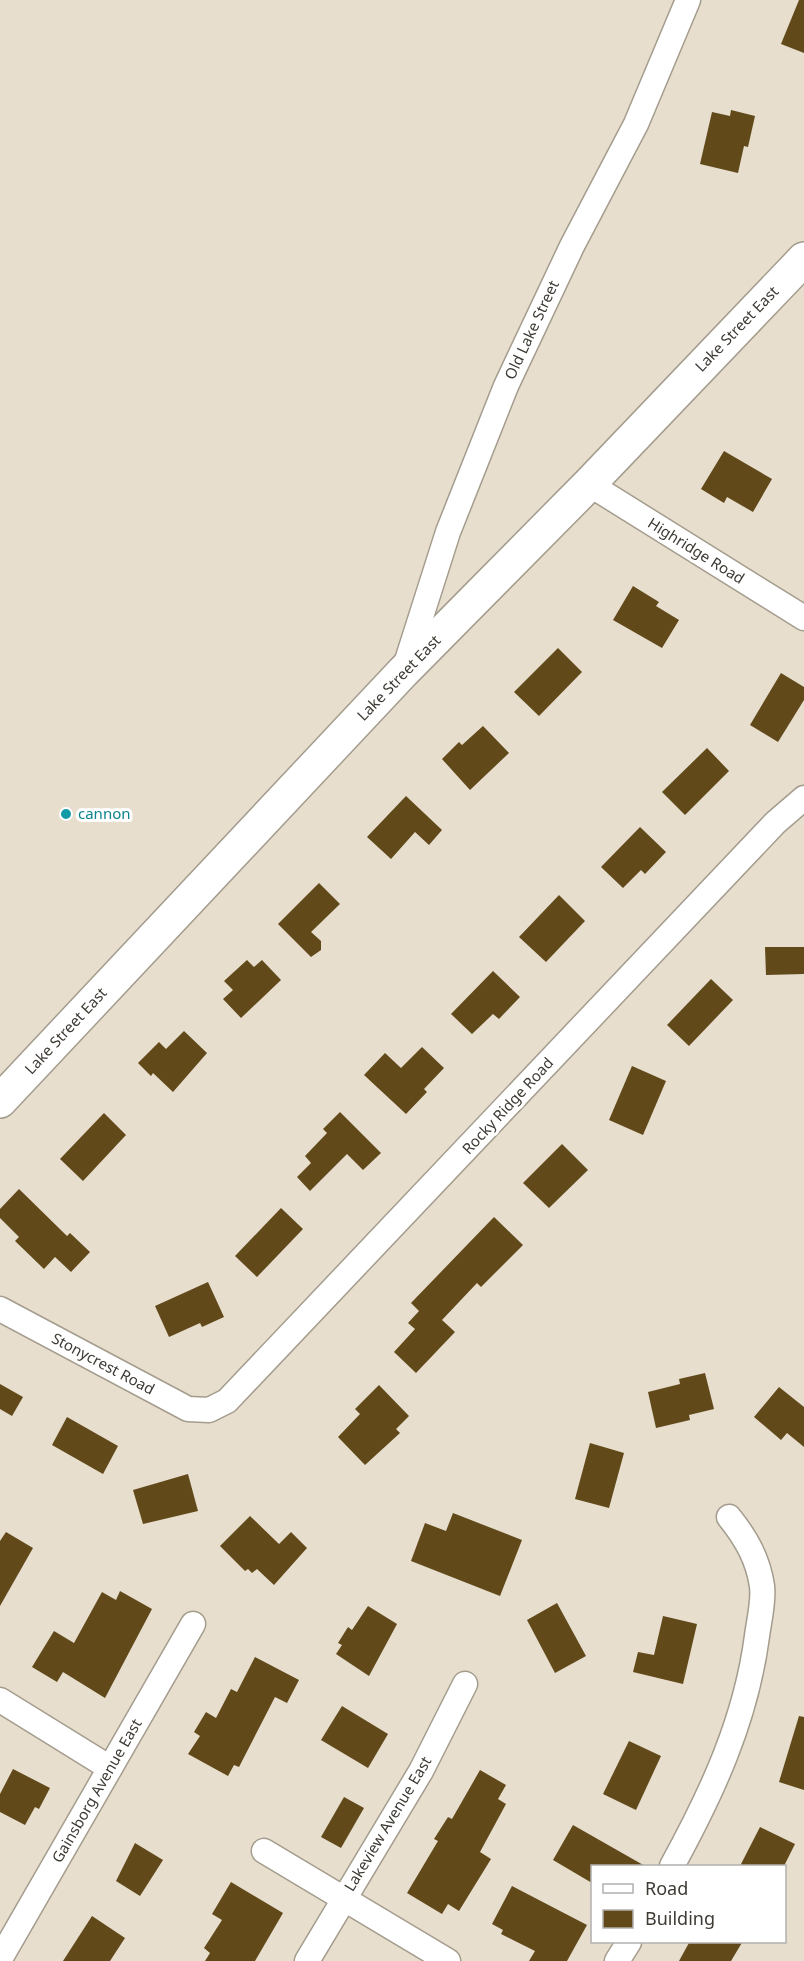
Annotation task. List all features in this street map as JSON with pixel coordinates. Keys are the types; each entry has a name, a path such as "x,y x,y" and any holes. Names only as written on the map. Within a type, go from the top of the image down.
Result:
{"main road":[{"name":"Lake Street East","path":"0,1101 403,672 589,484 804,259"}],"street":[{"name":"Old Lake Street","path":"403,672 448,532 506,386 567,256 636,124 688,0"},
{"name":"Highridge Road","path":"589,484 804,618"},
{"name":"Rocky Ridge Road","path":"209,1410 227,1401 775,823 804,798"},
{"name":"Stonycrest Road","path":"0,1309 188,1409 209,1410"},
{"path":"673,1865 708,1801 725,1761 738,1723 756,1643 762,1588 758,1569 752,1550 729,1517"},
{"name":"Gainsborg Avenue East","path":"0,1959 193,1624"},
{"name":"Lakeview Avenue East","path":"307,1961 421,1771 465,1684"},
{"path":"0,1700 110,1768"},
{"path":"264,1851 448,1961"},
{"path":"617,1961 628,1943"}],"building":[{"path":"799,0 804,0 804,53 781,44"},
{"path":"731,110 755,116 748,147 744,146 738,173 700,164 712,112 730,116"},
{"path":"724,451 772,479 753,512 727,497 724,503 701,489"},
{"path":"633,586 659,602 656,606 679,620 662,648 613,620"},
{"path":"558,648 582,672 539,716 514,692"},
{"path":"781,673 804,687 804,700 778,742 750,725"},
{"path":"483,726 509,753 470,790 442,759 459,742 462,745"},
{"path":"707,748 729,771 685,815 662,792"},
{"path":"406,796 442,830 429,845 415,832 391,859 367,837"},
{"path":"640,827 666,852 645,874 641,870 623,888 601,867"},
{"path":"319,883 340,904 311,932 321,941 321,950 311,957 278,924"},
{"path":"559,895 585,921 546,962 519,937"},
{"path":"765,947 804,947 804,974 766,975"},
{"path":"247,960 254,967 262,960 281,980 241,1018 223,999 233,990 224,981"},
{"path":"493,971 520,997 499,1019 493,1014 472,1034 451,1014"},
{"path":"711,979 733,1000 689,1046 667,1025"},
{"path":"184,1031 207,1053 173,1092 153,1073 151,1076 138,1063 159,1042 166,1049"},
{"path":"422,1047 444,1068 424,1089 427,1092 406,1114 364,1075 385,1053 401,1068"},
{"path":"632,1066 666,1081 643,1135 609,1120"},
{"path":"340,1112 381,1153 363,1170 347,1154 310,1191 297,1177 311,1163 305,1156 327,1133 323,1129"},
{"path":"104,1113 126,1135 83,1181 60,1159"},
{"path":"562,1144 588,1170 549,1208 523,1183"},
{"path":"19,1189 67,1236 70,1233 90,1252 71,1272 55,1257 44,1269 15,1241 19,1237 0,1218 0,1209"},
{"path":"281,1208 303,1229 257,1277 235,1256"},
{"path":"494,1217 523,1245 481,1287 477,1283 442,1320 455,1332 416,1373 394,1352 415,1329 408,1323 419,1311 411,1303"},
{"path":"208,1282 224,1317 202,1327 200,1323 169,1337 155,1306"},
{"path":"705,1373 714,1409 689,1415 690,1420 656,1428 648,1392 680,1384 679,1379"},
{"path":"0,1384 23,1397 12,1416 0,1409"},
{"path":"379,1385 409,1416 396,1429 400,1433 365,1465 338,1437 360,1414 355,1409"},
{"path":"779,1387 804,1407 804,1447 787,1433 781,1440 754,1417"},
{"path":"67,1417 118,1446 103,1474 52,1445"},
{"path":"590,1443 624,1453 609,1508 575,1499"},
{"path":"188,1474 198,1511 143,1524 133,1490"},
{"path":"453,1513 522,1540 500,1596 411,1561 425,1523 446,1531"},
{"path":"250,1516 279,1544 291,1532 307,1548 274,1585 257,1569 252,1573 248,1569 245,1571 220,1546"},
{"path":"6,1532 33,1548 0,1606 0,1541"},
{"path":"120,1591 152,1609 105,1698 63,1672 57,1682 32,1667 54,1631 74,1643 102,1592 116,1600"},
{"path":"557,1603 586,1656 555,1673 527,1620"},
{"path":"368,1606 397,1624 369,1676 336,1654 342,1645 338,1643 348,1627 352,1630"},
{"path":"663,1616 697,1624 683,1684 633,1672 638,1652 654,1655"},
{"path":"255,1657 299,1680 287,1703 275,1697 239,1767 234,1765 228,1776 188,1754 200,1736 194,1732 206,1712 216,1718 231,1689 237,1692"},
{"path":"342,1706 388,1734 368,1768 321,1740"},
{"path":"799,1716 804,1717 804,1790 779,1782"},
{"path":"629,1741 661,1756 636,1810 603,1794"},
{"path":"13,1769 50,1788 39,1809 35,1807 25,1825 0,1812 0,1794"},
{"path":"480,1770 506,1785 498,1799 506,1804 480,1852 491,1859 459,1911 448,1904 442,1914 407,1893 438,1841 434,1839 448,1817 452,1819"},
{"path":"344,1797 364,1808 341,1848 321,1837"},
{"path":"573,1825 643,1865 591,1865 591,1882 553,1860"},
{"path":"760,1827 795,1844 784,1865 741,1865"},
{"path":"135,1843 163,1860 140,1896 116,1881"},
{"path":"231,1882 283,1913 255,1961 205,1961 210,1953 204,1948 222,1920 212,1914"},
{"path":"512,1886 587,1925 567,1961 529,1961 535,1951 501,1934 503,1930 492,1924"},
{"path":"92,1916 125,1938 110,1961 63,1961"},
{"path":"689,1943 742,1943 731,1961 679,1961"}],"place":[{"name":"cannon","path":"66,814"}]}
